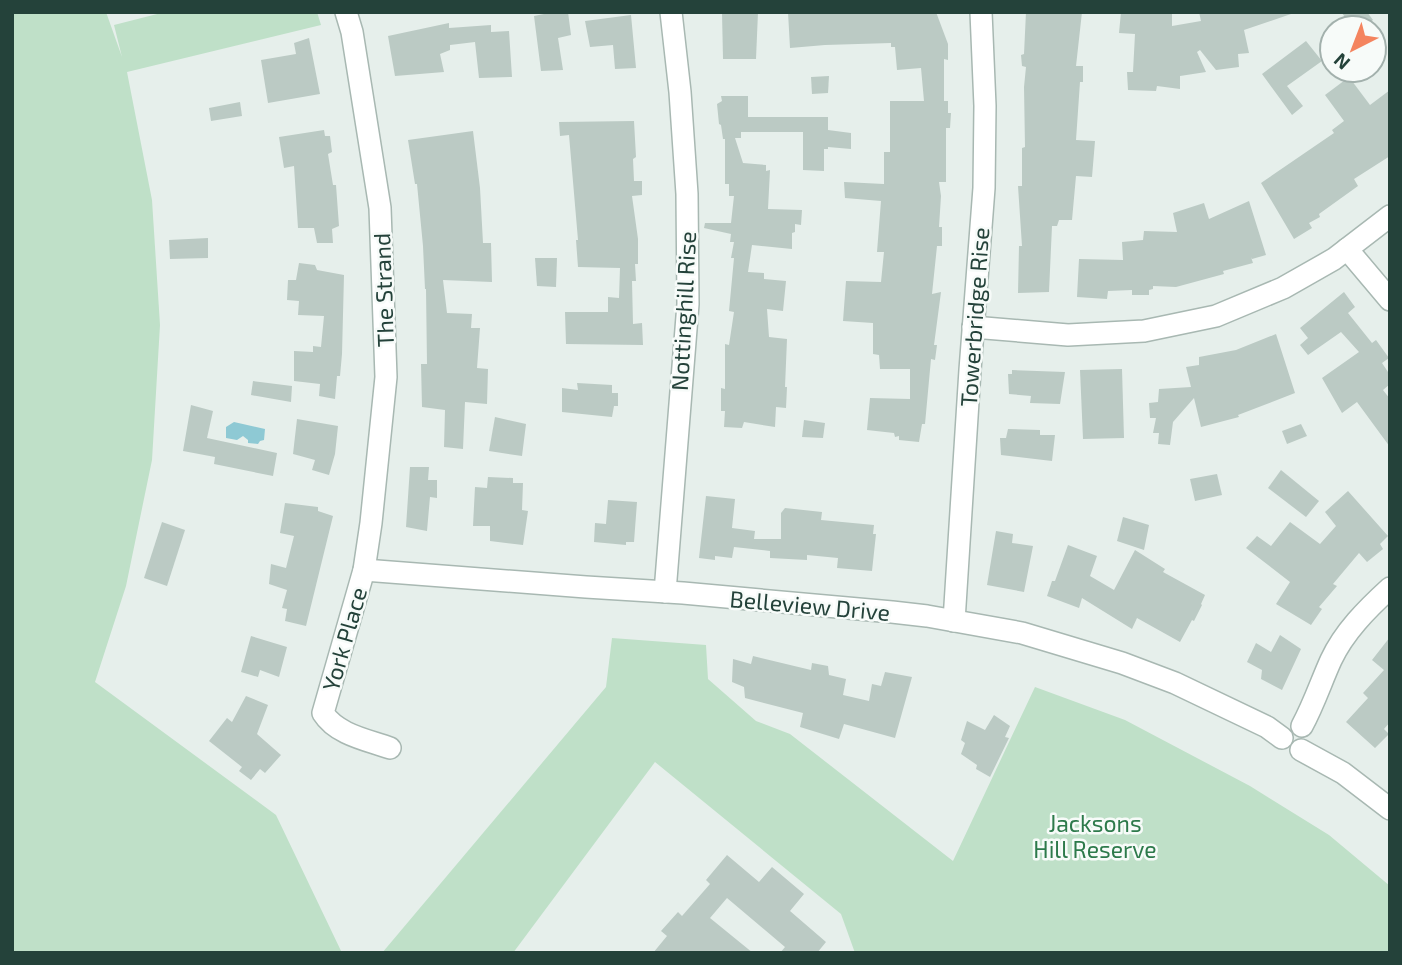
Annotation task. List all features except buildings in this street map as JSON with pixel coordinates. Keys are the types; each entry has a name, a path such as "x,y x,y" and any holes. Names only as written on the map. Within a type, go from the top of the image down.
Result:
{"street":[{"name":"The Strand","path":"346,12 352,32 380,208 386,363 371,523 363,570"},
{"name":"Towerbridge Rise","path":"954,621 984,174 985,106 981,12"},
{"name":"Nottinghill Rise","path":"665,592 688,304 687,194 680,92 670,18"},
{"path":"973,327 1068,335 1144,331 1216,316 1283,288 1334,259 1390,216"},
{"path":"1347,249 1390,300"},
{"name":"Belleview Drive","path":"363,570 892,612 1022,633 1122,663 1297,735 1390,808"},
{"name":"York Place","path":"363,570 323,713 329,723 350,734 390,748"},
{"path":"1297,735 1311,710 1332,658 1363,613 1390,588"}],"green space":[{"path":"12,12 106,12 122,57 114,25 165,12 317,12 321,25 127,72 152,200 160,325 152,460 126,586 95,682 276,815 342,953 12,953"},
{"name":"Jacksons Hill Reserve","path":"612,638 706,645 708,679 756,721 790,734 953,861 1035,687 1125,720 1250,786 1329,835 1390,886 1390,953 855,953 841,914 655,762 513,953 382,953 606,687"}],"water":[{"path":"234,422 265,429 264,440 258,444 248,443 243,436 237,440 226,438 226,427"}]}
